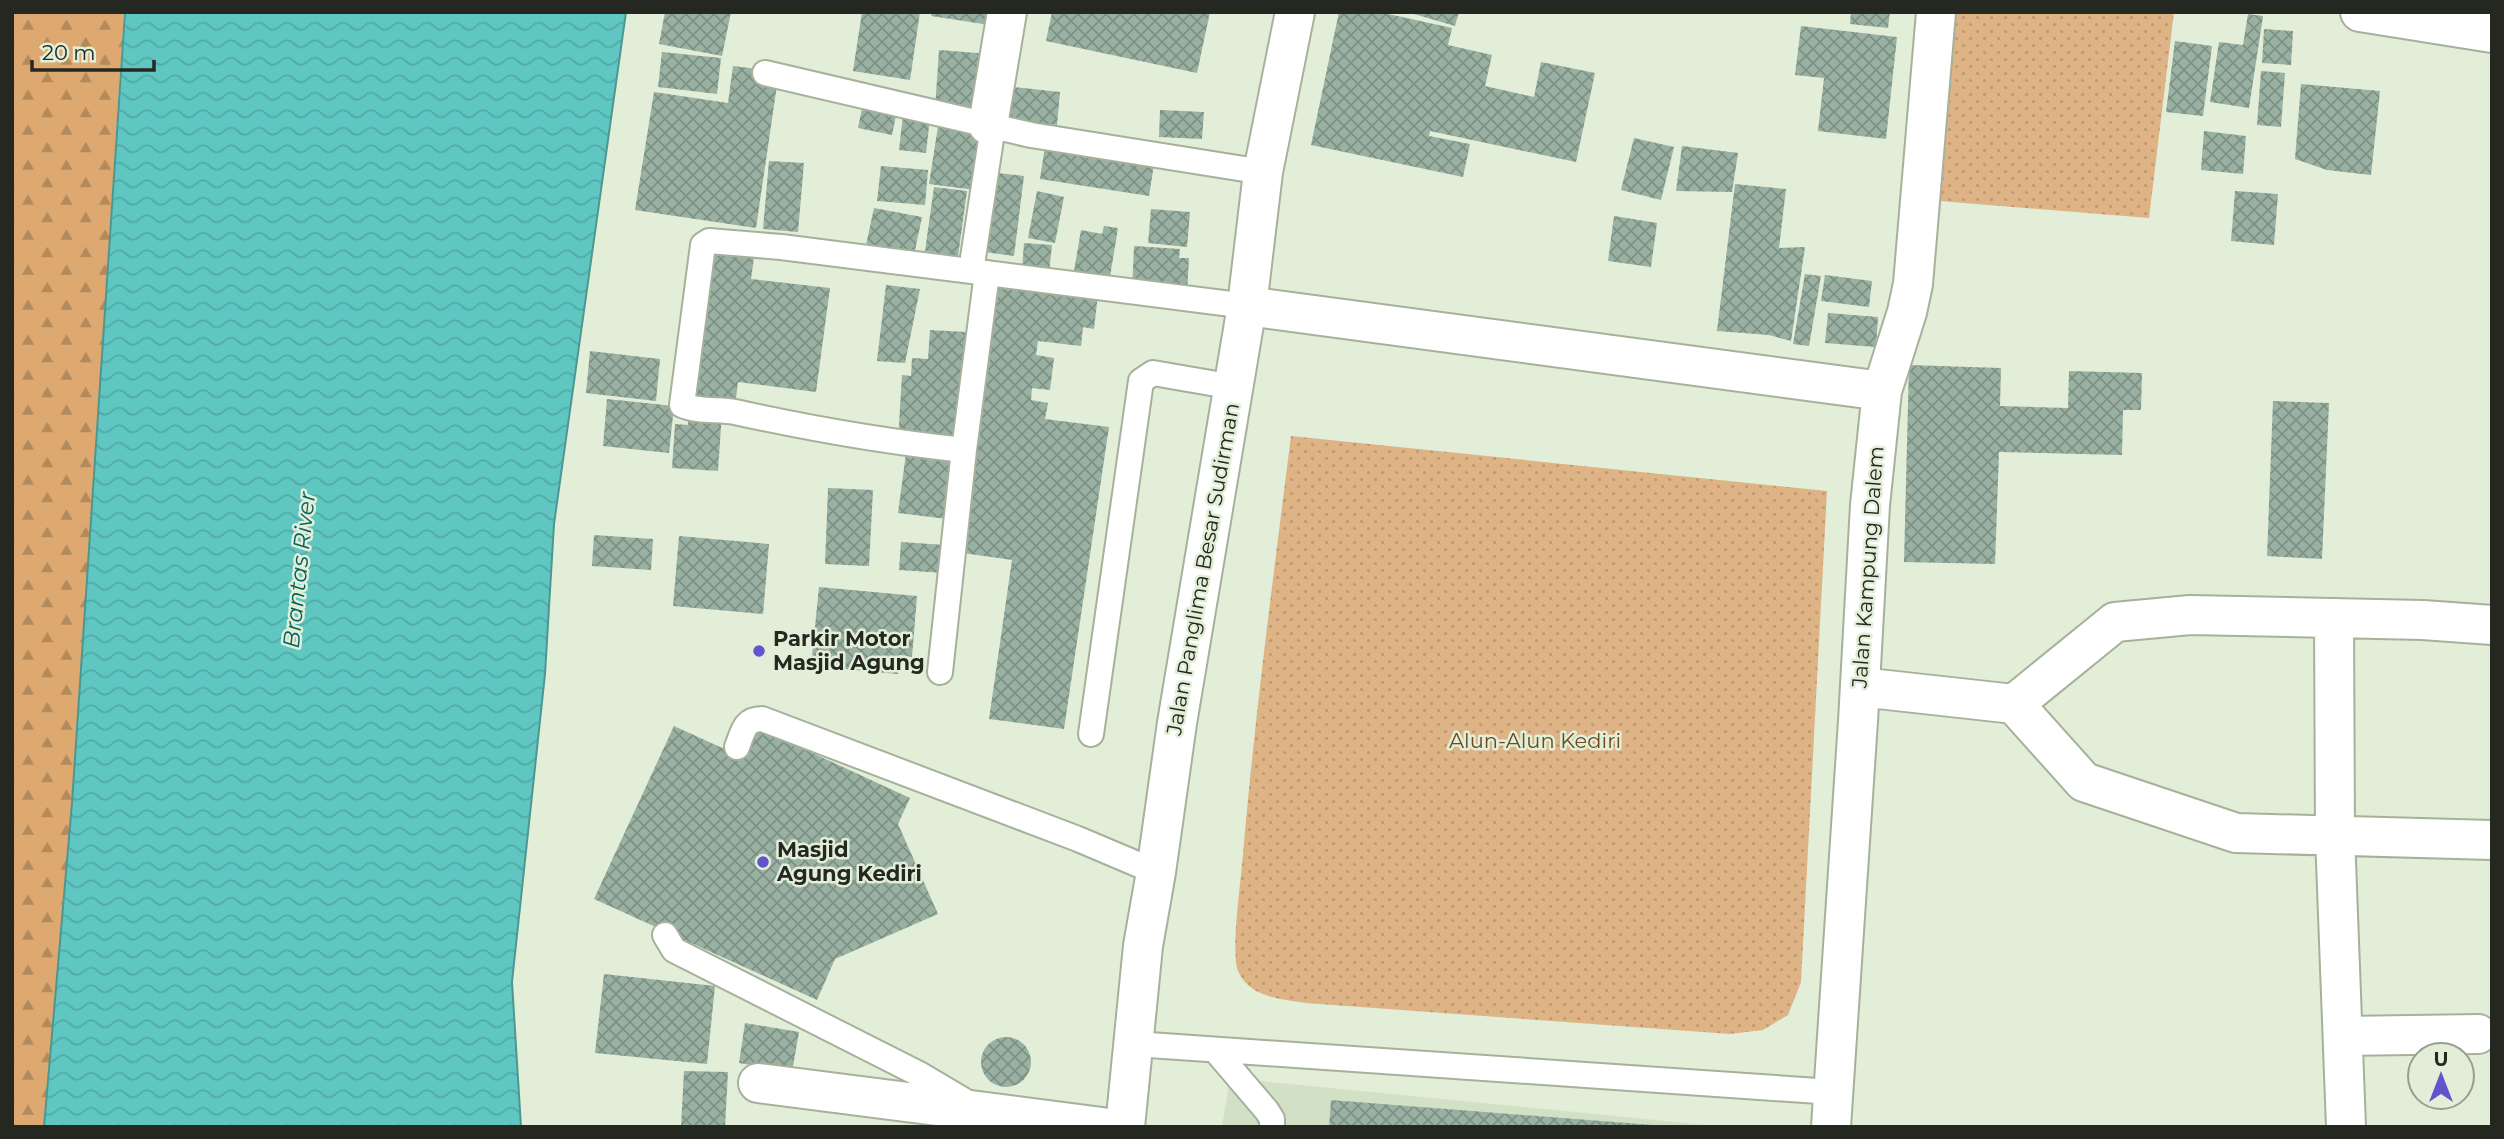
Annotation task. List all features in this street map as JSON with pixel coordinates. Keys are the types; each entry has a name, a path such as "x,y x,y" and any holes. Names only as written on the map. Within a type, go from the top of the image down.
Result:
{"street":[{"path":"991,125 1007,12"},
{"name":"Jalan Panglima Besar Sudirman","path":"1125,1127 1143,946 1177,723 1247,306 1263,172 1295,12"},
{"name":"Jalan Kampung Dalem","path":"1832,1110 1870,505 1882,391 1913,284 1936,12"},
{"path":"2360,12 2492,33"},
{"path":"1247,306 1882,391"},
{"path":"2014,704 2115,622 2190,615 2492,625"},
{"path":"2334,618 2335,835 2346,1127"},
{"path":"1860,687 2014,704 2084,782 2236,833 2492,841"},
{"path":"2343,1036 2477,1034"},
{"path":"758,1083 1000,1118 1102,1127"}],"lane":[{"path":"765,73 1031,135 1263,172"},
{"path":"940,672 964,450 991,125"},
{"path":"964,450 873,440 733,412 682,405 703,245 707,241 782,247 1247,306"},
{"path":"1091,734 1140,381 1153,373 1234,387"},
{"path":"737,747 746,725 753,719 762,719 1065,834 1156,872"},
{"path":"664,935 674,950 1000,1118"},
{"path":"1135,1044 1832,1110"},
{"path":"1215,1050 1267,1111 1272,1119 1272,1127"}],"shaded area":[{"path":"1230,1078 1726,1127 1222,1127"}],"green space":[{"path":"12,12 124,12 74,781 44,1127 12,1127"},
{"path":"1945,12 2174,12 2149,218 1928,200"},
{"name":"Alun-Alun Kediri","path":"1291,436 1827,491 1801,982 1788,1015 1763,1030 1730,1034 1306,1003 1267,996 1243,980 1236,962 1238,903 1258,704"}],"water":[{"name":"Brantas River","path":"125,12 626,12 554,524 545,674 512,982 521,1127 44,1127 72,803"}],"building":[{"path":"665,12 731,12 722,56 659,44"},
{"path":"862,12 920,12 910,80 853,71"},
{"path":"932,12 1005,12 1003,27 931,16"},
{"path":"1052,12 1210,12 1197,73 1046,41"},
{"path":"1339,12 1379,12 1452,28 1448,45 1492,55 1485,86 1534,97 1541,62 1595,73 1576,162 1430,131 1429,136 1470,144 1463,177 1311,145"},
{"path":"1407,12 1459,12 1455,26"},
{"path":"1851,12 1890,12 1888,28 1850,24"},
{"path":"2248,14 2263,16 2249,108 2210,102 2219,42 2243,45"},
{"path":"1801,26 1897,37 1886,139 1818,131 1824,78 1795,75"},
{"path":"2264,29 2293,31 2291,65 2262,63"},
{"path":"2175,41 2212,46 2203,116 2166,112"},
{"path":"939,50 990,54 986,112 935,109"},
{"path":"662,52 721,58 717,94 658,87"},
{"path":"733,66 758,69 756,82 777,85 756,228 635,210 654,92 728,103"},
{"path":"2261,71 2285,73 2281,127 2257,125"},
{"path":"2301,84 2380,91 2371,175 2327,170 2295,159"},
{"path":"1004,86 1060,92 1057,125 1000,120"},
{"path":"864,99 898,106 892,135 858,128"},
{"path":"1160,110 1204,112 1202,139 1159,137"},
{"path":"903,115 930,118 926,153 899,150"},
{"path":"939,120 983,127 975,190 929,184"},
{"path":"2204,131 2246,136 2243,174 2201,170"},
{"path":"1634,138 1674,147 1661,200 1621,190"},
{"path":"1045,146 1155,158 1149,196 1040,179"},
{"path":"1682,146 1738,153 1732,192 1676,191"},
{"path":"769,161 804,163 798,232 763,229"},
{"path":"881,166 928,170 925,205 877,201"},
{"path":"988,172 1024,176 1014,256 977,251"},
{"path":"1735,184 1786,189 1779,248 1805,247 1791,341 1769,335 1717,331"},
{"path":"934,187 967,191 958,256 925,251"},
{"path":"1037,191 1064,197 1055,243 1028,238"},
{"path":"2235,191 2278,194 2274,245 2231,241"},
{"path":"874,208 922,217 914,255 866,245"},
{"path":"1151,209 1190,212 1187,247 1148,243"},
{"path":"1614,216 1657,223 1651,267 1608,261"},
{"path":"1104,226 1118,228 1109,283 1073,277 1081,230 1102,234"},
{"path":"1024,243 1052,245 1049,273 1022,270"},
{"path":"709,245 755,250 751,279 830,288 816,392 738,382 735,406 689,401"},
{"path":"1134,246 1180,249 1179,258 1189,258 1187,293 1132,290"},
{"path":"1805,274 1821,276 1809,346 1793,344"},
{"path":"1825,275 1872,281 1869,307 1821,301"},
{"path":"990,281 1098,294 1094,329 1083,327 1081,346 1038,341 1036,355 1054,358 1050,390 1032,388 1031,400 1048,403 1045,419 1109,427 1064,729 989,719 1012,560 956,552"},
{"path":"886,285 920,289 905,363 877,361"},
{"path":"1828,313 1878,317 1876,347 1825,343"},
{"path":"930,330 966,332 960,444 898,441 902,375 911,376 912,358 928,359"},
{"path":"590,351 660,359 656,401 586,393"},
{"path":"1909,365 2001,368 2000,406 2068,408 2069,371 2142,373 2141,410 2123,410 2122,455 1999,452 1995,564 1904,562"},
{"path":"607,399 674,406 669,453 603,446"},
{"path":"2273,401 2329,403 2322,559 2267,556"},
{"path":"689,410 722,412 718,471 672,468 675,424 688,425"},
{"path":"907,446 957,453 947,519 898,513"},
{"path":"828,488 873,490 869,566 825,564"},
{"path":"594,535 653,539 651,570 592,566"},
{"path":"679,536 769,544 763,614 673,606"},
{"path":"901,542 945,545 943,573 899,570"},
{"path":"819,587 917,596 912,657 899,655 898,674 811,666"},
{"name":"Masjid Agung Kediri","path":"674,726 742,757 756,727 910,798 898,824 938,914 835,959 817,1000 594,899"},
{"path":"604,974 715,986 707,1064 595,1053"},
{"path":"745,1023 799,1032 792,1072 739,1063"},
{"path":"1006,1037 1023,1045 1031,1062 1023,1079 1006,1087 989,1079 981,1062 989,1045"},
{"path":"684,1071 728,1072 725,1127 681,1127"},
{"path":"1331,1100 1653,1125 1653,1127 1329,1127"}],"place":[{"name":"Parkir Motor Masjid Agung","path":"759,651"},
{"name":"Masjid Agung Kediri","path":"763,862"}]}
